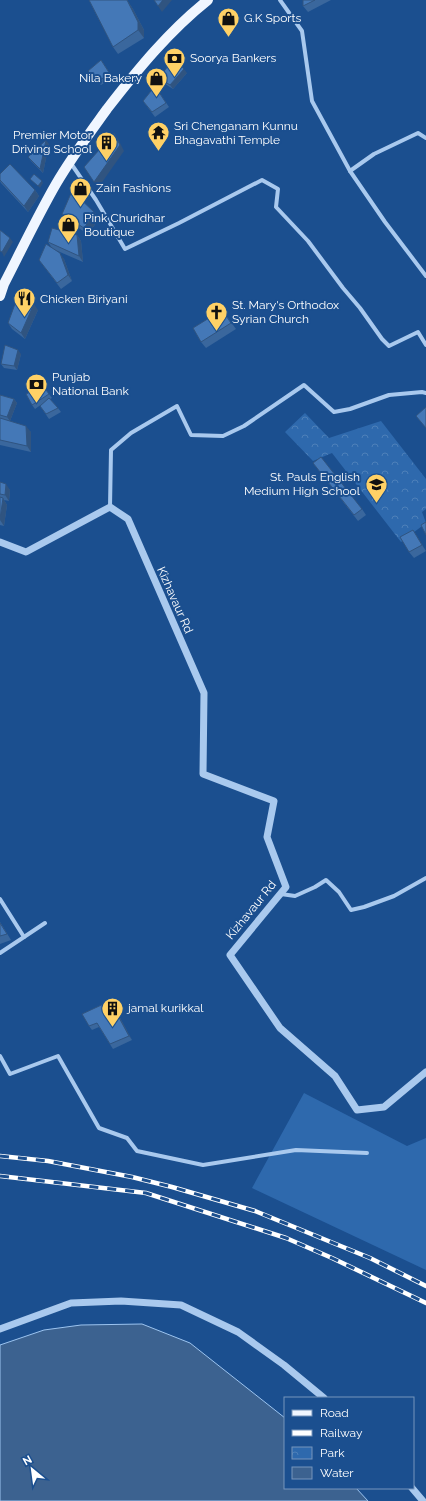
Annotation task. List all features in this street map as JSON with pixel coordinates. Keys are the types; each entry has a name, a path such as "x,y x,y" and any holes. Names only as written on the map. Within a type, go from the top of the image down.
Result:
{"main road":[{"path":"0,296 2,283 56,184 78,148 155,49 188,16 208,0"}],"street":[{"path":"280,0 302,31 312,101 350,172 385,222 426,276"},
{"path":"350,172 374,154 418,133 426,138"},
{"path":"70,162 96,200 124,249 179,223 262,180 278,189 276,207 308,241 382,339 389,346 418,332 426,345"},
{"path":"0,542 26,552 110,507 111,450 131,433 177,406 191,435 222,436 244,426 304,385 334,412 350,409 389,395 422,392 426,393"},
{"name":"Kizhavaur Rd","path":"110,507 128,519 204,693 203,774 274,801 267,836 286,886 230,955 280,1028 335,1076 357,1110 384,1107 426,1072"},
{"path":"281,894 295,896 326,880 339,892 351,910 394,896 426,878"},
{"path":"0,899 24,937"},
{"path":"0,953 45,922"},
{"path":"0,1056 10,1074 58,1056 99,1128 127,1138 137,1151 203,1165 296,1150 367,1153"},
{"path":"0,1329 71,1303 121,1301 181,1305 238,1332 284,1365 323,1397"},
{"path":"413,1489 423,1501"}],"green space":[{"path":"305,413 329,438 381,421 426,479 426,509 422,512 426,523 401,542 332,453 313,461 285,432"},
{"path":"304,1093 407,1146 426,1138 426,1270 252,1188"}],"water":[{"path":"142,1324 190,1343 284,1417 284,1489 357,1489 368,1501 0,1501 0,1345 44,1330 81,1325"}],"building":[{"path":"89,0 127,0 138,22 138,30 113,47"},
{"path":"154,0 163,0 158,6"},
{"path":"303,0 315,0 303,6"},
{"name":"Soorya Bankers","path":"174,58 184,69 170,85 159,78"},
{"path":"101,60 110,74 98,81 88,71"},
{"name":"Nila Bakery","path":"155,86 166,103 152,112 143,101"},
{"path":"114,133 120,145 94,182 84,167"},
{"path":"46,140 40,169 28,157"},
{"path":"10,164 35,190 24,206 0,180 0,174"},
{"path":"34,174 42,181 38,186 30,179"},
{"name":"Zain Fashions","path":"72,191 95,213 84,228 62,214"},
{"name":"Pink Churidhar Boutique","path":"52,228 77,235 79,256 48,242"},
{"path":"0,230 10,238 2,252 0,251"},
{"path":"46,244 60,253 68,275 57,283 39,260"},
{"path":"19,293 34,304 21,333 8,323"},
{"path":"222,310 231,323 201,342 193,328"},
{"path":"5,345 18,350 14,366 1,364"},
{"path":"43,386 49,394 32,405 26,394"},
{"path":"0,395 14,399 7,417 0,415"},
{"path":"49,398 58,408 46,414 40,406"},
{"path":"426,407 426,428 416,416"},
{"path":"0,418 26,426 27,446 0,440"},
{"path":"321,457 362,509 354,515 313,463"},
{"path":"0,482 6,484 5,495 0,494"},
{"path":"0,497 3,498 0,519"},
{"path":"426,522 426,535 421,525"},
{"path":"413,530 422,545 409,552 400,537"},
{"path":"0,923 7,934 0,936"},
{"name":"jamal kurikkal","path":"110,1001 129,1036 110,1044 97,1023 89,1026 82,1014"}],"railway":[{"path":"0,1156 48,1161 132,1177 255,1211 370,1258 426,1286"},
{"path":"0,1176 146,1193 286,1238 332,1258 426,1303"}],"place":[{"name":"G.K Sports","path":"228,38"},
{"name":"Soorya Bankers","path":"174,78"},
{"name":"Nila Bakery","path":"157,98"},
{"name":"Sri Chenganam Kunnu Bhagavathi Temple","path":"158,152"},
{"name":"Premier Motor Driving School","path":"107,162"},
{"name":"Zain Fashions","path":"80,208"},
{"name":"Pink Churidhar Boutique","path":"68,244"},
{"name":"Chicken Biriyani","path":"25,318"},
{"name":"St. Mary's Orthodox Syrian Church","path":"216,332"},
{"name":"Punjab National Bank","path":"37,404"},
{"name":"St. Pauls English Medium High School","path":"376,504"},
{"name":"jamal kurikkal","path":"113,1028"}]}
